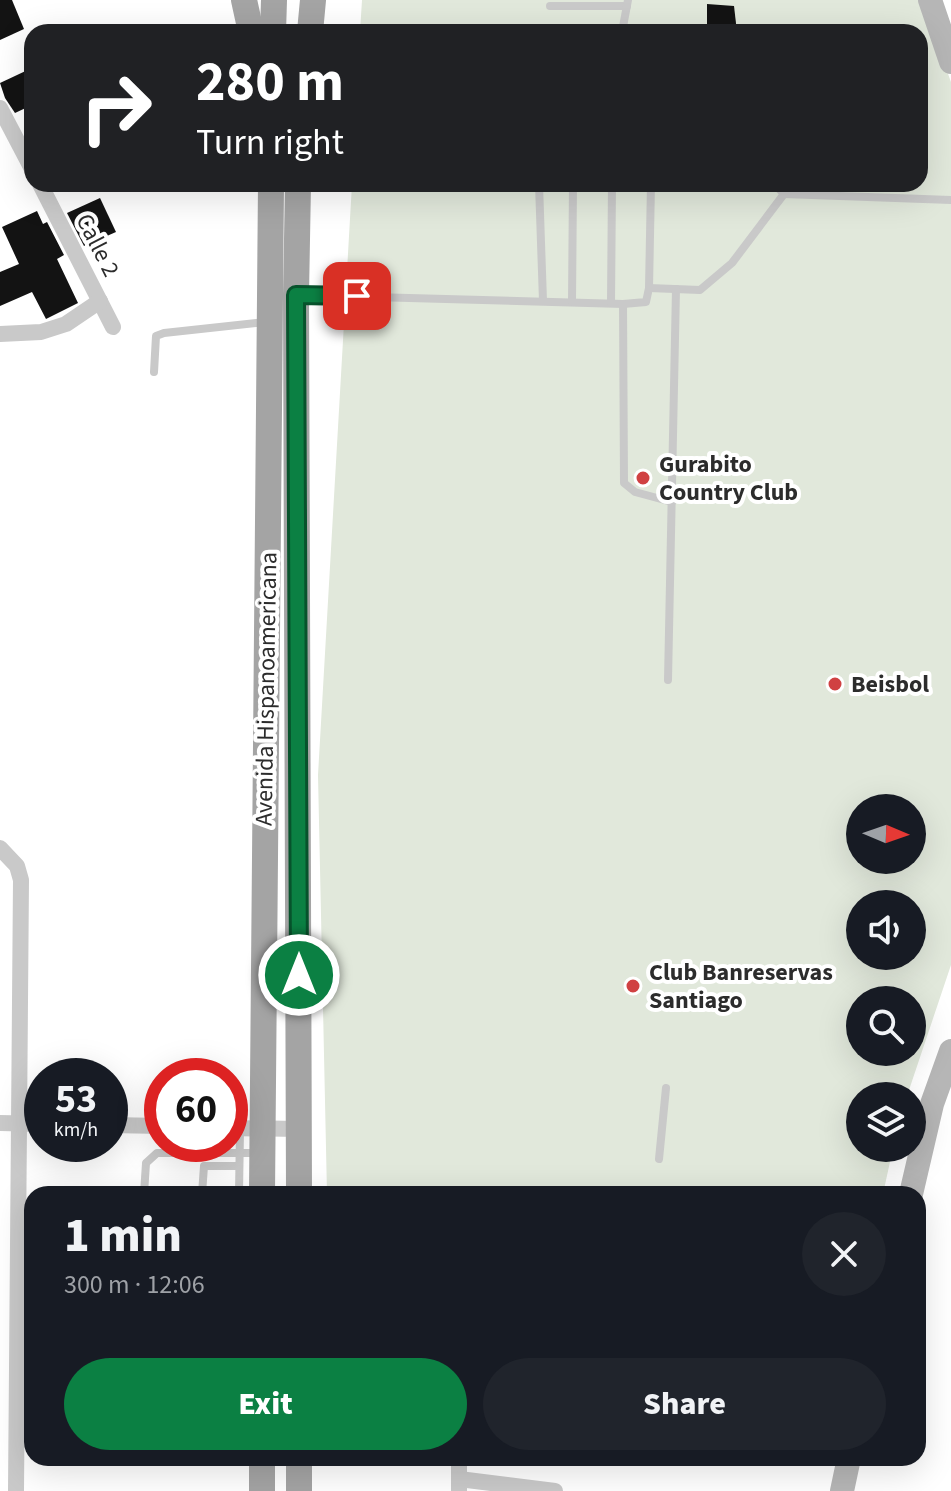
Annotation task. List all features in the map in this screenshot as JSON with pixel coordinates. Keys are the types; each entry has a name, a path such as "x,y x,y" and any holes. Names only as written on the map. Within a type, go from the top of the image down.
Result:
{"main road":[{"path":"244,0 249,24"},
{"path":"273,24 274,0"},
{"path":"303,24 304,0"},
{"path":"311,24 313,0"},
{"name":"Avenida Hispanoamericana","path":"272,192 283,295 299,1186"},
{"name":"Avenida Hispanoamericana","path":"248,1103 270,322 283,295 297,192"},
{"name":"Avenida Hispanoamericana","path":"248,1143 260,1186"},
{"path":"262,1466 262,1491"},
{"path":"299,1466 299,1491"}],"street":[{"path":"930,0 945,33 951,62"},
{"path":"0,108 24,154"},
{"name":"Calle 2","path":"44,192 113,327"},
{"path":"0,334 41,332 66,324 100,301"},
{"path":"0,848 17,866 21,880 16,1491"},
{"path":"913,1186 932,1104 949,1062"},
{"path":"0,1123 24,1123"},
{"path":"248,1139 299,1129"},
{"path":"842,1491 847,1466"},
{"path":"459,1485 555,1491"}],"lane":[{"path":"550,6 627,3 623,24"},
{"path":"539,192 543,301"},
{"path":"572,302 573,192"},
{"path":"611,303 612,192"},
{"path":"283,295 623,304 646,302 651,192"},
{"path":"649,288 700,290 732,263 784,194 951,200"},
{"path":"668,680 676,289"},
{"path":"623,304 624,483 635,492 672,502"},
{"path":"154,372 156,336 270,322"},
{"path":"659,1159 666,1088"},
{"path":"145,1186 147,1162"},
{"path":"239,1186 240,1162"},
{"path":"203,1186 204,1166 239,1166"}],"shaded area":[{"name":"Gurabito Country Club","path":"362,0 921,0 951,82 951,965 926,1039 926,986 846,986 846,1066 917,1066 912,1082 846,1082 846,1162 890,1162 885,1186 327,1186 318,775 352,192 928,192 928,24 360,24"}],"building":[{"path":"0,0 12,0 24,29 0,40"},
{"path":"707,4 734,6 736,24 707,24"},
{"path":"24,72 24,109 15,113 0,83"},
{"path":"100,198 116,232 84,246 67,213"},
{"path":"37,211 43,224 47,222 64,255 57,259 78,303 46,319 32,292 0,306 0,272 19,264 2,227"}],"place":[{"name":"Gurabito Country Club","path":"643,478"},
{"name":"Beisbol","path":"835,684"},
{"name":"Club Banreservas Santiago","path":"633,986"}],"route":[{"path":"299,975 296,295 357,296"}]}
